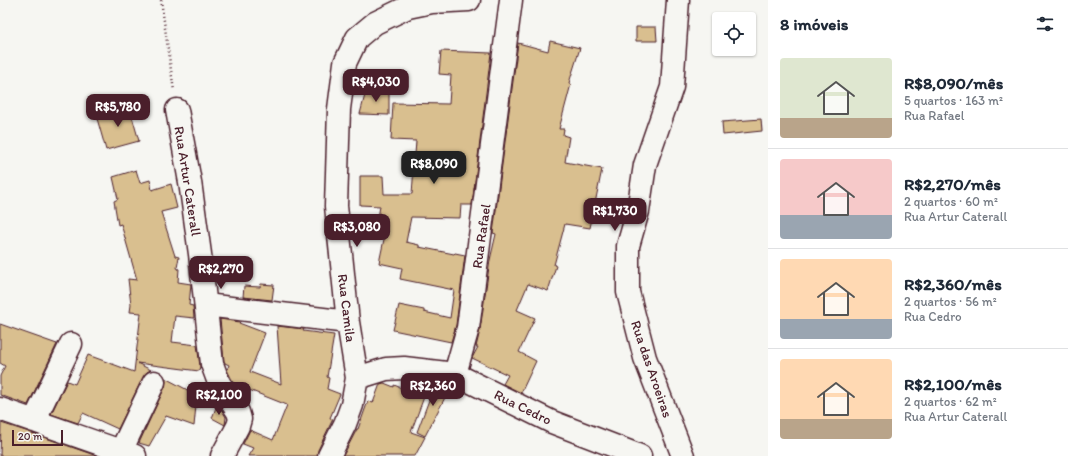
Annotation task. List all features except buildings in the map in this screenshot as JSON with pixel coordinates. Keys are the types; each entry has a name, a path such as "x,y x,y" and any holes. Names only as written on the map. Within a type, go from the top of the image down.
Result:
{"street":[{"name":"Rua Camila","path":"329,456 345,424 352,405 357,378 348,322 336,206 339,109 345,63 357,38 376,23 408,7 432,2 469,0"},
{"name":"Rua Rafael","path":"455,374 468,328 511,0"},
{"name":"Rua das Aroeiras","path":"678,0 672,87 645,165 638,211 628,246 628,292 645,358 683,456"},
{"name":"Rua Artur Caterall","path":"177,110 190,182 212,364 215,375 238,412 240,418 238,426 222,456"},
{"path":"206,305 348,322"},
{"path":"34,421 71,344"},
{"name":"Rua Cedro","path":"357,378 386,369 404,368 455,374 552,422 640,456"},
{"path":"0,409 128,454 154,382"}],"path":[{"path":"161,0 177,110"}]}
